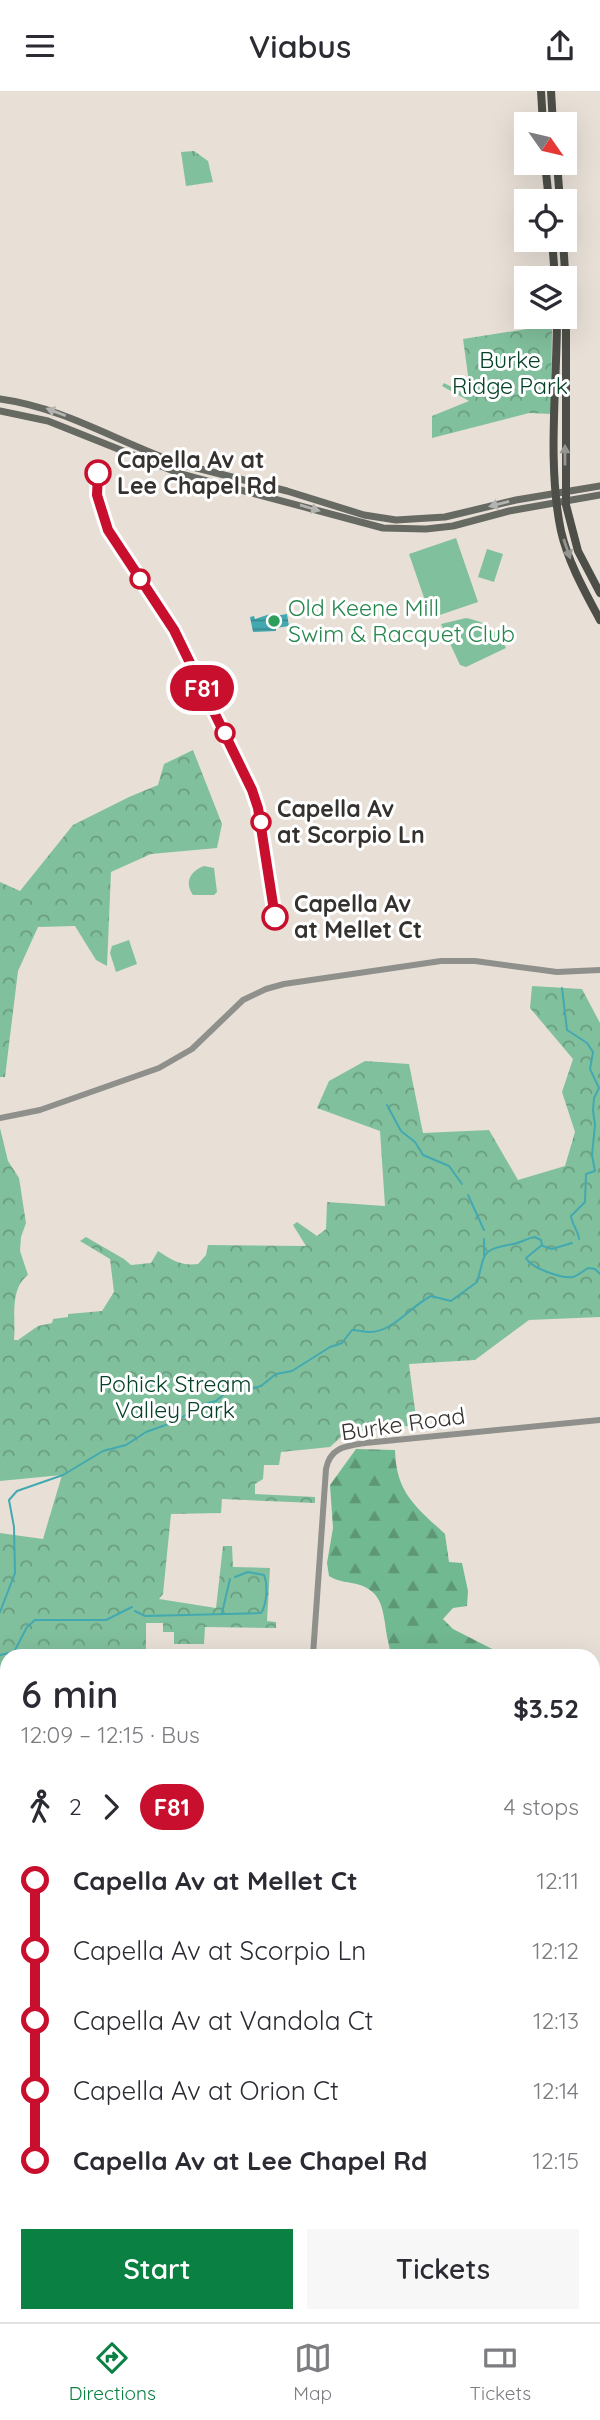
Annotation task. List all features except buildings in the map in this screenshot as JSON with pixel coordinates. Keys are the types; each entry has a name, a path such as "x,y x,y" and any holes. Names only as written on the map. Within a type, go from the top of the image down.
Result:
{"main road":[{"path":"541,91 542,112"},
{"path":"551,91 553,112"},
{"path":"564,252 566,286 562,497 578,551 600,593"},
{"path":"557,329 565,544 600,619"},
{"path":"0,399 51,409 154,455 181,464 381,518 421,520 446,517 516,500 600,495"},
{"path":"0,411 48,421 181,474 277,498 369,526 398,529 439,528 600,486"}],"street":[{"path":"0,1118 40,1110 159,1068 192,1049 243,1000 275,987 441,961 475,961 564,972 600,970"},
{"name":"Burke Road","path":"313,1649 326,1469 329,1457 334,1451 365,1443 600,1420"}],"green space":[{"path":"194,151 208,161 213,182 186,186 181,152"},
{"name":"Burke Ridge Park","path":"527,329 552,329 551,414 529,413 432,438 432,416 469,401 442,386 444,383 471,397 463,339"},
{"path":"456,538 478,602 431,618 409,554"},
{"path":"487,549 503,554 494,582 478,577"},
{"path":"466,618 490,628 506,648 466,667 460,665 441,624"},
{"path":"193,750 222,824 217,848 151,854 111,872 107,966 96,960 75,926 38,927 18,971 5,1077 0,1077 0,882 20,891 73,825 158,785 164,764"},
{"path":"204,866 214,868 217,892 214,895 193,895 189,886 190,878"},
{"path":"129,940 137,964 116,972 110,953 112,946"},
{"name":"Pohick Stream Valley Park","path":"532,986 582,989 600,1023 600,1317 529,1320 475,1360 409,1364 417,1425 353,1432 341,1437 330,1447 281,1452 279,1465 264,1465 263,1479 255,1484 255,1494 315,1497 315,1503 222,1499 221,1513 171,1514 163,1594 159,1599 216,1608 223,1546 232,1546 233,1567 270,1568 267,1621 276,1622 276,1628 205,1627 204,1644 174,1644 174,1632 163,1632 163,1623 146,1623 146,1649 0,1649 0,1533 43,1539 62,1475 0,1481 0,1128 8,1161 19,1178 26,1223 20,1251 28,1275 18,1288 16,1296 14,1340 18,1340 38,1326 52,1323 53,1319 68,1317 68,1314 102,1311 114,1292 110,1259 80,1241 86,1237 131,1265 151,1263 158,1251 177,1262 198,1264 206,1255 208,1245 306,1246 293,1225 297,1222 317,1236 326,1229 327,1202 385,1206 380,1131 317,1108 329,1081 365,1061 409,1064 423,1133 489,1130 518,1180 565,1166 575,1132 562,1092 573,1059 530,1008"},
{"path":"356,1449 395,1450 396,1465 404,1488 417,1507 445,1534 449,1562 462,1563 468,1591 467,1606 453,1608 443,1619 453,1629 492,1649 390,1649 379,1599 372,1591 360,1585 329,1576 327,1563 333,1528 330,1485"}],"water":[{"path":"273,613 274,616 287,614 289,626 276,628 276,631 253,632 250,617 254,616 255,619"}],"waterway":[{"path":"562,988 567,1030 587,1043 593,1052 590,1069 599,1088 594,1098 593,1111 595,1125 592,1155 595,1171 586,1174 585,1202 571,1216 579,1239"},
{"path":"387,1105 401,1131 415,1142 423,1155 449,1166 462,1184"},
{"path":"468,1195 484,1230"},
{"path":"0,1612 15,1573 14,1527 9,1500 17,1491 63,1475 103,1451 126,1445 146,1432 174,1422 204,1404 216,1401 229,1390 243,1391 261,1386 276,1374 292,1371 330,1347 342,1343 352,1330 369,1332 386,1328 431,1296 451,1301 477,1282 483,1259 494,1248 535,1237 541,1240 542,1245 526,1258 534,1265 547,1272 568,1277 588,1268 595,1269 600,1274"},
{"path":"484,1239 484,1255"},
{"path":"543,1246 552,1249 572,1243"},
{"path":"135,1611 145,1616 261,1613 266,1594 264,1575 248,1572 235,1577"},
{"path":"222,1613 230,1579"},
{"path":"16,1649 27,1627 35,1620 106,1620 132,1607"}],"bus line":[{"name":"F81","path":"98,473 97,495 103,520 174,630 252,790 258,808 275,917"}],"place":[{"name":"Capella Av at Lee Chapel Rd","path":"98,473"},
{"name":"Old Keene Mill Swim & Racquet Club","path":"274,621"},
{"name":"Capella Av at Scorpio Ln","path":"261,822"},
{"name":"Capella Av at Mellet Ct","path":"275,917"}]}
